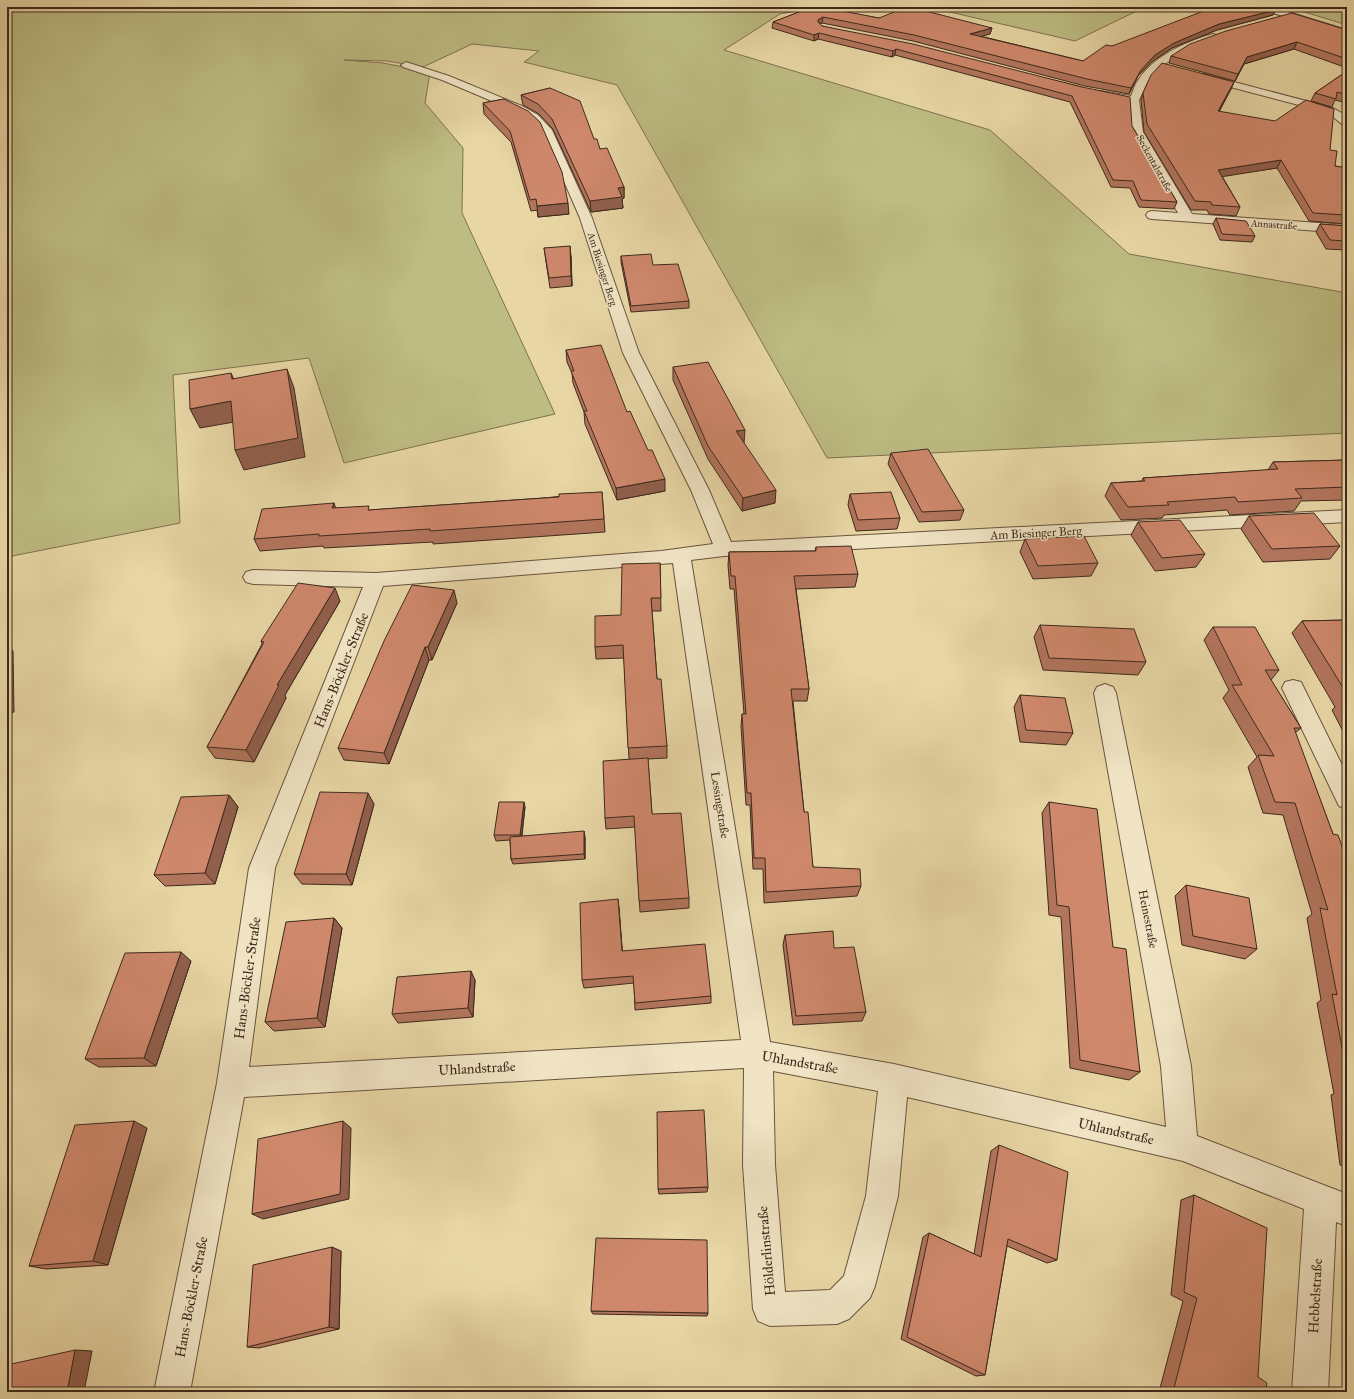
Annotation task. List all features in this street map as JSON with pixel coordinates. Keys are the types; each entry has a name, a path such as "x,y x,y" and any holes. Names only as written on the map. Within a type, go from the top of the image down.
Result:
{"street":[{"path":"1263,7 1347,33"},
{"path":"1270,21 1292,15"},
{"name":"Seckentalstraße","path":"1187,217 1137,132 1134,100 1143,80 1157,65 1184,48 1220,34"},
{"name":"Am Biesinger Berg","path":"406,65 440,75 503,102 531,115 541,122 547,130 586,218 631,354 700,490 724,549"},
{"path":"1157,65 1171,69"},
{"path":"1194,74 1322,108 1335,113 1347,123"},
{"path":"1089,91 1134,100"},
{"name":"Annastraße","path":"1152,215 1347,229"},
{"name":"Am Biesinger Berg","path":"681,555 724,549 1347,516"},
{"path":"253,577 376,580 661,558 681,555"},
{"name":"Lessingstraße","path":"681,555 758,1054"},
{"name":"Hans-Böckler-Straße","path":"172,1392 232,1083 262,868 376,580"},
{"path":"1293,688 1347,799"},
{"name":"Heinestraße","path":"1105,694 1176,1066 1183,1146"},
{"name":"Uhlandstraße","path":"232,1083 725,1054 758,1054 894,1079 1183,1146 1334,1205"},
{"name":"Hölderlinstraße","path":"758,1054 759,1165 770,1309 837,1307 858,1286 882,1196 894,1079"},
{"name":"Hebbelstraße","path":"1310,1392 1334,1205"}],"shaded area":[{"path":"7,7 818,7 780,14 724,50 990,130 1129,254 1347,293 1347,433 827,458 617,85 524,62 539,51 472,44 423,67 387,61 344,60 383,63 430,72 425,103 463,148 462,213 555,414 344,463 309,358 173,375 180,523 7,557"},
{"path":"928,7 1145,7 1075,41"},
{"path":"1288,7 1347,7 1347,25"}],"building":[{"path":"812,7 822,7 879,18 910,7 992,28 970,34 1083,61 1106,45 1112,46 1214,7 1266,7 1276,10 1219,24 1174,43 1155,55 1141,70 1131,88 1087,79 914,35 823,17 818,20 822,26 913,44 1082,87 1130,97 1132,126 1177,202 1141,200 1133,181 1113,180 1072,96 896,49 893,51 819,33 814,35 773,22"},
{"path":"1292,13 1347,30 1347,59 1297,42 1247,57 1238,74 1171,56 1190,44 1226,31"},
{"path":"1162,63 1234,82 1218,111 1275,121 1306,100 1334,109 1330,150 1337,151 1335,166 1347,168 1347,215 1313,213 1281,160 1218,170 1240,207 1212,205 1211,202 1195,201 1147,124 1143,93 1151,75"},
{"path":"1347,71 1347,95 1337,92 1336,99 1315,93"},
{"path":"550,88 580,101 594,139 597,139 600,149 607,148 624,187 618,188 622,197 590,201 552,119 538,104 521,95"},
{"path":"504,99 528,111 540,122 562,172 568,203 537,206 536,199 530,200 510,131 483,103"},
{"path":"1216,218 1246,221 1255,236 1222,234"},
{"path":"1320,224 1347,226 1347,241 1330,240"},
{"path":"570,246 571,276 549,278 544,248"},
{"path":"651,254 653,265 678,264 689,301 631,306 621,256"},
{"path":"601,345 627,412 630,411 648,450 652,450 665,479 616,488 584,411 587,411 571,371 574,371 566,350"},
{"path":"708,362 745,430 736,431 776,490 743,498 708,446 673,367"},
{"path":"287,369 298,438 235,450 231,401 190,409 189,380 231,373 232,379"},
{"path":"928,449 964,510 922,512 891,453"},
{"path":"1347,460 1347,487 1295,489 1302,498 1238,502 1235,497 1167,502 1169,505 1128,507 1111,483 1145,481 1143,478 1278,469 1273,462"},
{"path":"602,492 604,519 430,531 430,529 319,536 319,534 254,539 262,509 334,503 332,508 369,506 368,510 559,497 559,494"},
{"path":"891,492 900,518 858,520 850,494"},
{"path":"1314,513 1340,546 1272,549 1249,516"},
{"path":"1180,520 1205,554 1162,558 1138,522"},
{"path":"1084,536 1098,563 1038,566 1025,539"},
{"path":"851,546 858,574 794,576 809,689 791,689 804,812 808,812 813,867 860,869 861,886 766,892 765,858 754,858 751,793 747,793 742,714 746,714 735,576 731,576 729,552 816,551 816,547"},
{"path":"660,563 661,598 651,598 657,679 661,679 667,746 628,748 623,645 595,647 595,616 621,615 622,564"},
{"path":"298,583 335,588 277,685 279,685 246,750 207,747 264,642 261,641"},
{"path":"412,585 454,590 428,647 425,647 384,753 338,748 384,641"},
{"path":"1347,620 1347,694 1302,621"},
{"path":"1040,625 1134,629 1146,662 1049,658"},
{"path":"1213,627 1255,627 1279,670 1265,670 1301,728 1294,728 1333,834 1338,835 1347,860 1347,1074 1332,994 1337,995 1320,908 1328,910 1295,803 1275,802 1258,755 1274,756 1232,685 1242,685"},
{"path":"1020,695 1065,698 1073,733 1026,730"},
{"path":"648,758 652,814 681,813 689,898 639,901 634,816 605,818 603,761"},
{"path":"320,792 368,793 346,874 294,874"},
{"path":"229,795 205,873 154,875 181,797"},
{"path":"499,802 524,802 520,835 494,835"},
{"path":"1049,802 1097,809 1113,947 1126,949 1140,1072 1080,1060 1069,907 1057,905"},
{"path":"584,831 584,854 511,859 510,837"},
{"path":"1186,885 1249,898 1257,949 1193,936"},
{"path":"618,899 622,951 705,944 711,996 635,1003 633,976 582,980 580,903"},
{"path":"334,918 317,1018 265,1022 286,922"},
{"path":"833,931 834,948 854,947 866,1012 796,1016 785,935"},
{"path":"181,952 144,1058 85,1059 125,953"},
{"path":"471,971 468,1008 392,1014 397,977"},
{"path":"704,1110 708,1187 658,1189 657,1112"},
{"path":"134,1121 93,1261 29,1266 75,1125"},
{"path":"343,1121 340,1194 252,1214 258,1139"},
{"path":"999,1145 1068,1172 1057,1260 1008,1239 985,1375 907,1337 929,1233 981,1257"},
{"path":"1194,1195 1267,1228 1258,1377 1267,1383 1265,1392 1173,1392 1197,1298 1184,1292"},
{"path":"596,1238 707,1240 708,1313 591,1311"},
{"path":"332,1247 329,1327 247,1347 253,1265"},
{"path":"75,1350 67,1392 7,1392 7,1365"}]}
